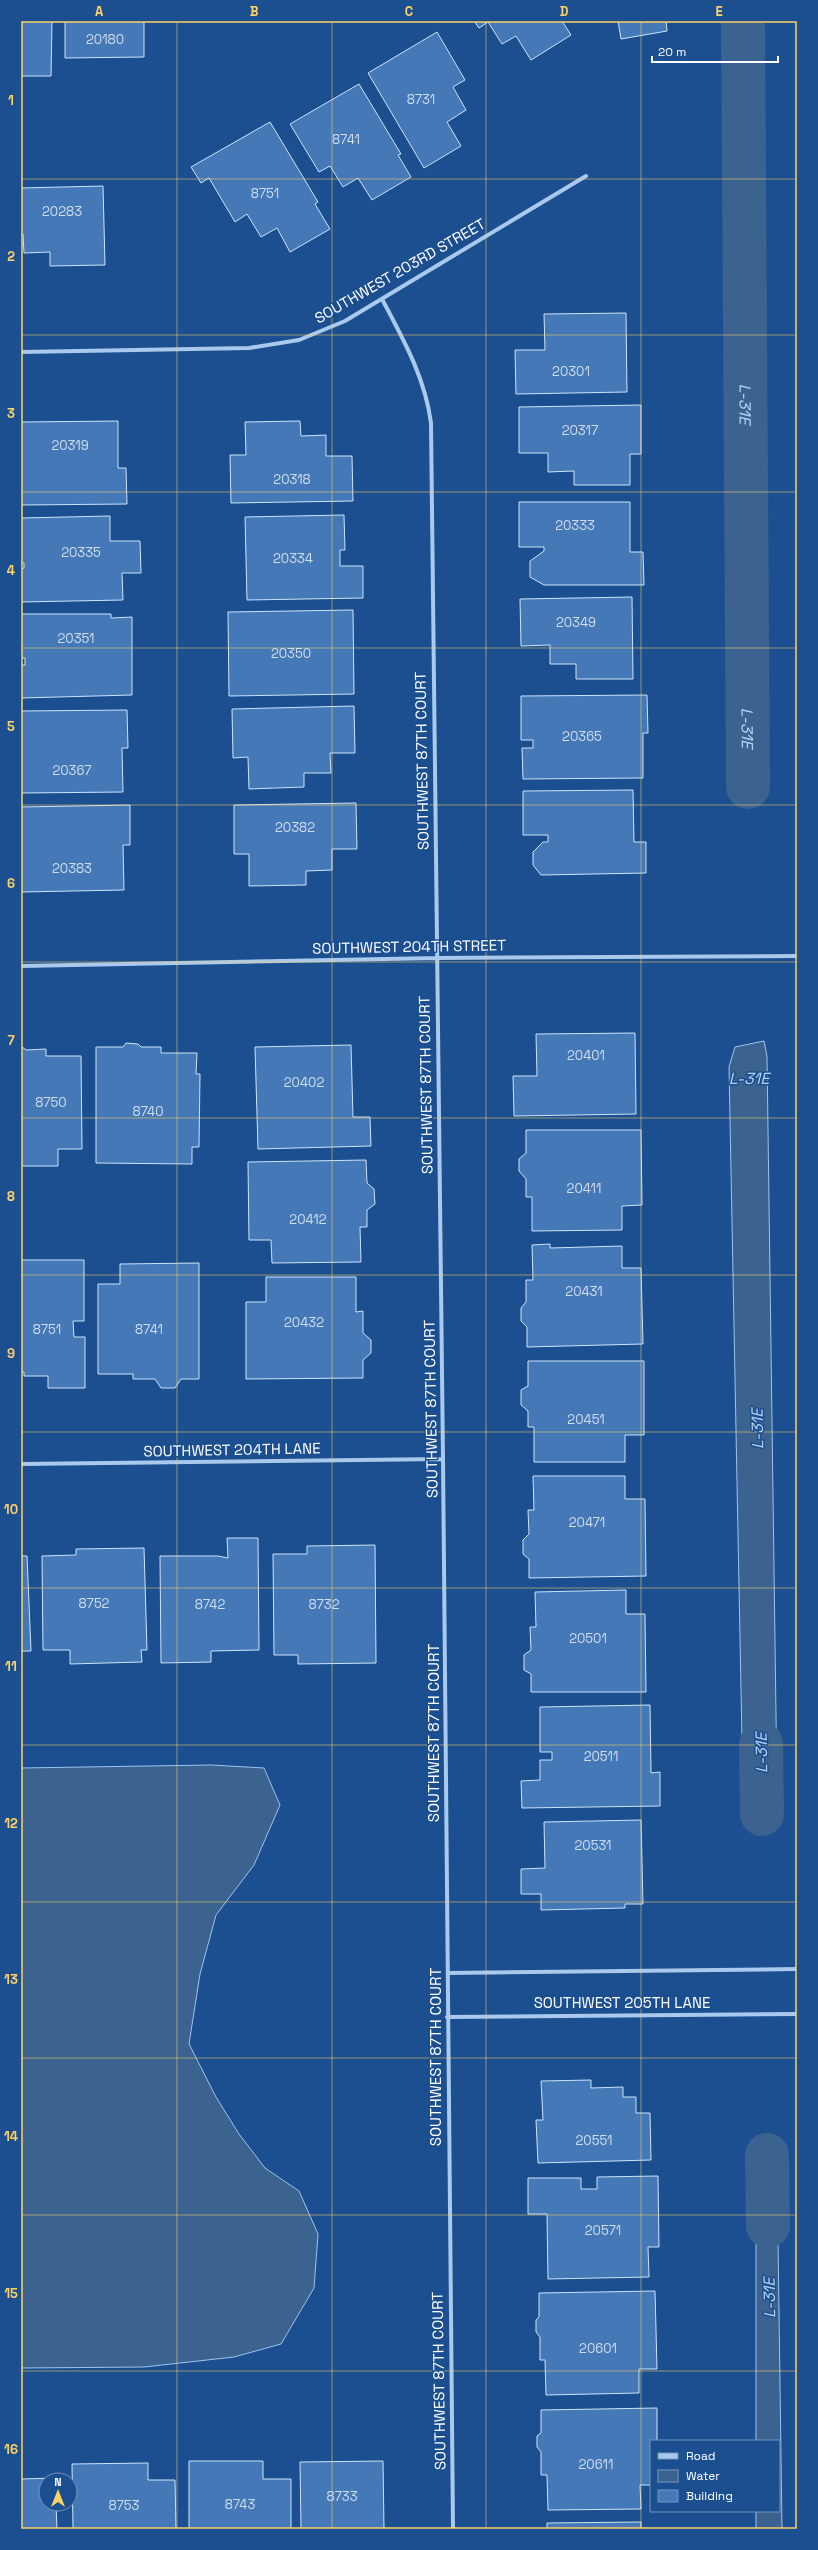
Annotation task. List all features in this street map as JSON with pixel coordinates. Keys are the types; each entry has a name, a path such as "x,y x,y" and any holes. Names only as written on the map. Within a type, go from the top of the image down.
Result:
{"street":[{"name":"SOUTHWEST 203RD STREET","path":"21,352 249,348 274,345 315,335 382,299 586,176"},
{"name":"SOUTHWEST 87TH COURT","path":"382,299 419,372 426,395 431,423 436,958 444,1460 448,1973 447,2016 453,2529"},
{"name":"SOUTHWEST 204TH STREET","path":"21,966 436,958 797,956"},
{"name":"SOUTHWEST 204TH LANE","path":"21,1464 444,1460"},
{"name":"SOUTHWEST 205TH LANE","path":"448,1973 797,1969"},
{"name":"SOUTHWEST 205TH LANE","path":"447,2016 797,2014"}],"water":[{"name":"L-31E","path":"764,1041 767,1056 777,1787 775,1805 749,1805 743,1793 729,1067 735,1047"},
{"path":"211,1765 264,1768 280,1805 254,1865 216,1915 200,1974 189,2044 216,2097 239,2134 265,2168 299,2191 318,2234 314,2288 281,2344 234,2357 144,2367 21,2368 21,1768"},
{"name":"L-31E","path":"777,2166 782,2529 756,2529 756,2512 780,2512 780,2440 756,2440 756,2167"}],"building":[{"path":"21,21 52,21 51,76 21,76"},
{"path":"65,21 144,21 144,57 65,58"},
{"path":"474,21 562,21 571,35 531,60 516,36 502,44 488,22 479,28"},
{"path":"618,21 666,21 667,31 621,39"},
{"path":"437,32 465,80 453,87 466,110 447,122 461,146 424,168 368,73"},
{"path":"359,84 401,154 398,155 411,177 372,200 358,178 343,187 330,166 319,172 290,124"},
{"path":"270,122 318,202 315,204 330,229 290,252 277,228 261,237 247,214 235,222 209,178 201,183 191,167"},
{"path":"103,186 105,265 50,266 50,252 24,253 23,234 21,235 21,188"},
{"path":"626,313 627,392 516,394 515,350 545,350 544,314"},
{"path":"641,405 641,454 630,454 630,485 574,485 574,471 548,472 548,453 519,453 519,407"},
{"path":"118,421 118,468 126,468 127,504 21,505 21,422"},
{"path":"300,421 301,436 326,435 326,456 352,456 353,501 231,503 230,455 246,455 245,422"},
{"path":"519,502 630,502 630,552 643,552 644,585 544,585 530,577 530,561 544,551 544,547 519,547"},
{"path":"344,515 345,550 340,550 340,566 363,566 363,598 247,600 245,517"},
{"path":"110,516 110,541 140,541 141,573 122,573 123,600 21,602 21,569 24,568 24,563 21,563 21,518"},
{"path":"632,597 633,679 576,679 576,664 550,664 550,645 521,646 520,599"},
{"path":"353,610 354,694 229,696 228,612"},
{"path":"21,614 111,614 111,618 132,617 132,695 21,698 21,665 25,665 25,658 21,658"},
{"path":"647,695 648,733 643,733 643,778 523,779 522,748 533,748 533,740 521,740 521,696"},
{"path":"354,706 355,753 330,753 331,773 304,773 304,787 249,789 248,757 233,758 232,709"},
{"path":"127,710 128,748 122,748 123,792 21,793 21,711"},
{"path":"633,790 634,842 646,842 646,873 541,875 533,865 533,852 543,842 548,842 548,835 523,835 523,791"},
{"path":"356,803 357,849 332,849 332,870 306,871 306,885 249,886 249,854 234,854 234,805"},
{"path":"130,805 130,845 123,845 124,890 21,892 21,807"},
{"path":"635,1033 636,1114 514,1116 513,1076 537,1076 536,1034"},
{"path":"126,1043 138,1044 141,1047 161,1047 161,1053 197,1053 196,1074 200,1074 199,1147 192,1147 192,1164 96,1163 96,1047 123,1047"},
{"path":"351,1045 353,1117 370,1117 371,1146 258,1149 255,1047"},
{"path":"21,1046 26,1050 46,1049 46,1056 81,1056 82,1149 58,1149 58,1166 21,1166"},
{"path":"526,1130 641,1130 642,1205 622,1206 622,1230 532,1231 532,1197 526,1197 526,1179 519,1171 519,1159 526,1153"},
{"path":"366,1160 367,1183 374,1189 375,1204 367,1210 367,1227 360,1227 361,1262 272,1263 271,1240 249,1240 248,1162"},
{"path":"550,1244 550,1248 622,1246 622,1268 641,1268 643,1344 527,1347 527,1327 521,1321 521,1308 526,1302 526,1280 533,1280 532,1245"},
{"path":"21,1260 84,1260 84,1321 73,1321 74,1337 85,1337 85,1388 48,1388 48,1376 24,1376 24,1372 21,1372"},
{"path":"199,1263 199,1379 181,1379 175,1388 161,1388 155,1379 133,1379 133,1374 98,1374 98,1284 120,1284 120,1264"},
{"path":"266,1277 356,1277 356,1312 363,1311 363,1333 371,1340 371,1353 363,1360 363,1378 246,1379 246,1302 266,1302"},
{"path":"528,1361 644,1361 644,1435 625,1435 625,1462 534,1462 534,1427 528,1427 528,1411 521,1405 521,1390 528,1386"},
{"path":"533,1476 625,1476 625,1499 645,1499 646,1576 529,1578 529,1559 523,1554 523,1540 529,1534 528,1510 534,1510"},
{"path":"227,1538 258,1538 259,1650 211,1651 211,1662 161,1663 160,1556 218,1556 228,1558"},
{"path":"375,1545 376,1663 298,1664 298,1655 274,1655 273,1554 307,1554 307,1546"},
{"path":"144,1548 147,1650 141,1650 142,1662 70,1664 70,1650 43,1650 42,1556 76,1555 76,1549"},
{"path":"21,1556 27,1556 31,1651 21,1651"},
{"path":"626,1590 626,1614 645,1614 646,1692 531,1692 531,1674 524,1670 524,1655 531,1650 530,1627 536,1627 535,1592"},
{"path":"650,1705 651,1773 660,1772 660,1806 522,1808 521,1781 540,1780 540,1760 552,1760 552,1752 540,1752 540,1707"},
{"path":"641,1820 643,1904 625,1904 625,1908 541,1910 541,1894 521,1894 521,1869 545,1868 544,1822"},
{"path":"591,2080 591,2088 623,2087 623,2097 636,2097 636,2113 650,2113 651,2160 538,2163 536,2120 543,2120 541,2081"},
{"path":"658,2176 659,2247 648,2247 649,2277 548,2279 547,2214 528,2214 528,2178 581,2178 581,2189 597,2189 597,2177"},
{"path":"655,2291 657,2369 639,2369 639,2393 546,2395 545,2360 540,2360 540,2337 536,2332 536,2320 539,2317 539,2293"},
{"path":"657,2408 657,2440 650,2440 650,2485 640,2485 641,2509 548,2510 547,2475 541,2475 541,2452 537,2447 537,2436 541,2433 541,2410"},
{"path":"189,2461 263,2461 263,2479 291,2479 291,2529 189,2529"},
{"path":"383,2461 384,2529 301,2529 300,2462"},
{"path":"148,2463 148,2480 175,2480 176,2529 73,2529 73,2512 78,2512 78,2472 72,2472 72,2464"},
{"path":"21,2479 38,2479 38,2512 56,2512 57,2529 21,2529"},
{"path":"641,2522 641,2529 547,2529 547,2523"}],"waterway":[{"name":"L-31E","path":"743,21 748,787"},
{"name":"L-31E","path":"761,1744 762,1814"},
{"name":"L-31E","path":"767,2155 768,2226"}]}
